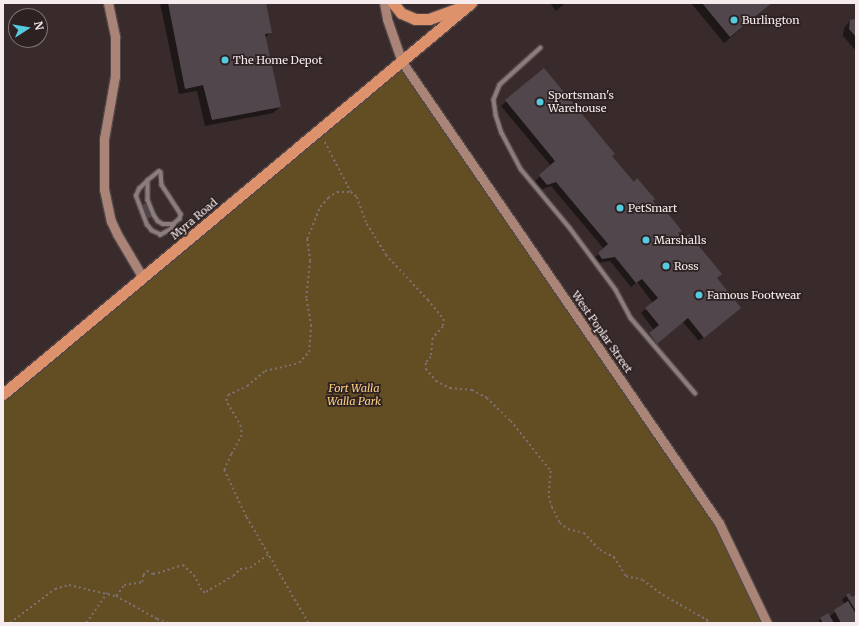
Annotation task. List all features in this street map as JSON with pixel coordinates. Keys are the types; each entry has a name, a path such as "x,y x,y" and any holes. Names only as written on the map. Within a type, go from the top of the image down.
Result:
{"highway":[{"path":"393,3 401,13 415,19 429,19 470,4"},
{"name":"Myra Road","path":"3,394 84,324 144,278 470,4"}],"main road":[{"path":"108,3 115,37 115,76 104,139 104,190 111,221 117,234 144,278"},
{"name":"West Poplar Street","path":"384,3 386,19 402,62 719,523 767,623"}],"lane":[{"path":"541,48 500,85 494,100 496,115 502,133 521,169 570,228 616,290 631,318 695,393"},
{"path":"160,171 162,185 181,214 180,219 174,224 172,229 161,235 152,231 147,225 136,196 139,189 148,180 160,171"},
{"path":"148,180 148,200 154,215 158,221 164,224 174,224"}],"path":[{"path":"325,142 351,192 357,197 367,224 386,256 444,319 443,327 433,338 431,357 426,363 426,369 436,382 450,388 472,390 487,398 511,421 551,471 549,496 552,507 560,523 568,529 584,533 600,550 614,557 626,576 643,580 663,595 707,620 709,623"},
{"path":"308,623 274,562 268,555 246,517 224,470 230,454 241,437 241,427 226,401 228,395 247,386 265,371 300,363 307,356 309,352 311,326 306,298 310,261 307,239 320,206 337,192 351,192"},
{"path":"116,596 124,585 142,582 143,576 147,571 153,574 183,565 194,575 203,592 206,592 233,576 240,569 250,568 268,555"},
{"path":"10,623 55,589 64,585 116,596 157,619 170,623"},
{"path":"86,623 107,593"}],"green space":[{"name":"Fort Walla Walla Park","path":"402,62 719,523 767,623 3,623 3,394"}],"building":[{"name":"The Home Depot","path":"168,3 266,3 272,33 265,34 281,107 212,120 203,85 185,89"},
{"name":"Burlington","path":"702,3 772,3 730,37"},
{"path":"856,19 856,37 849,29 850,20"},
{"path":"544,68 615,154 612,156 634,182 637,178 655,199 653,201 659,209 662,206 682,231 678,233 683,239 689,234 722,274 717,278 741,308 704,338 688,318 657,344 649,333 659,325 645,308 658,298 642,279 636,283 615,257 602,259 598,253 608,244 556,182 547,185 539,175 555,161 505,100"},
{"path":"147,203 152,217 147,219 142,205"},
{"path":"849,593 852,597 856,595 856,611 846,595"},
{"path":"848,601 856,614 855,623 841,623 834,610"},
{"path":"828,613 834,623 823,623 820,618"}],"place":[{"name":"Burlington","path":"734,20"},
{"name":"The Home Depot","path":"225,60"},
{"name":"Sportsman's Warehouse","path":"540,102"},
{"name":"PetSmart","path":"620,208"},
{"name":"Marshalls","path":"646,240"},
{"name":"Ross","path":"666,266"},
{"name":"Famous Footwear","path":"699,295"}]}
